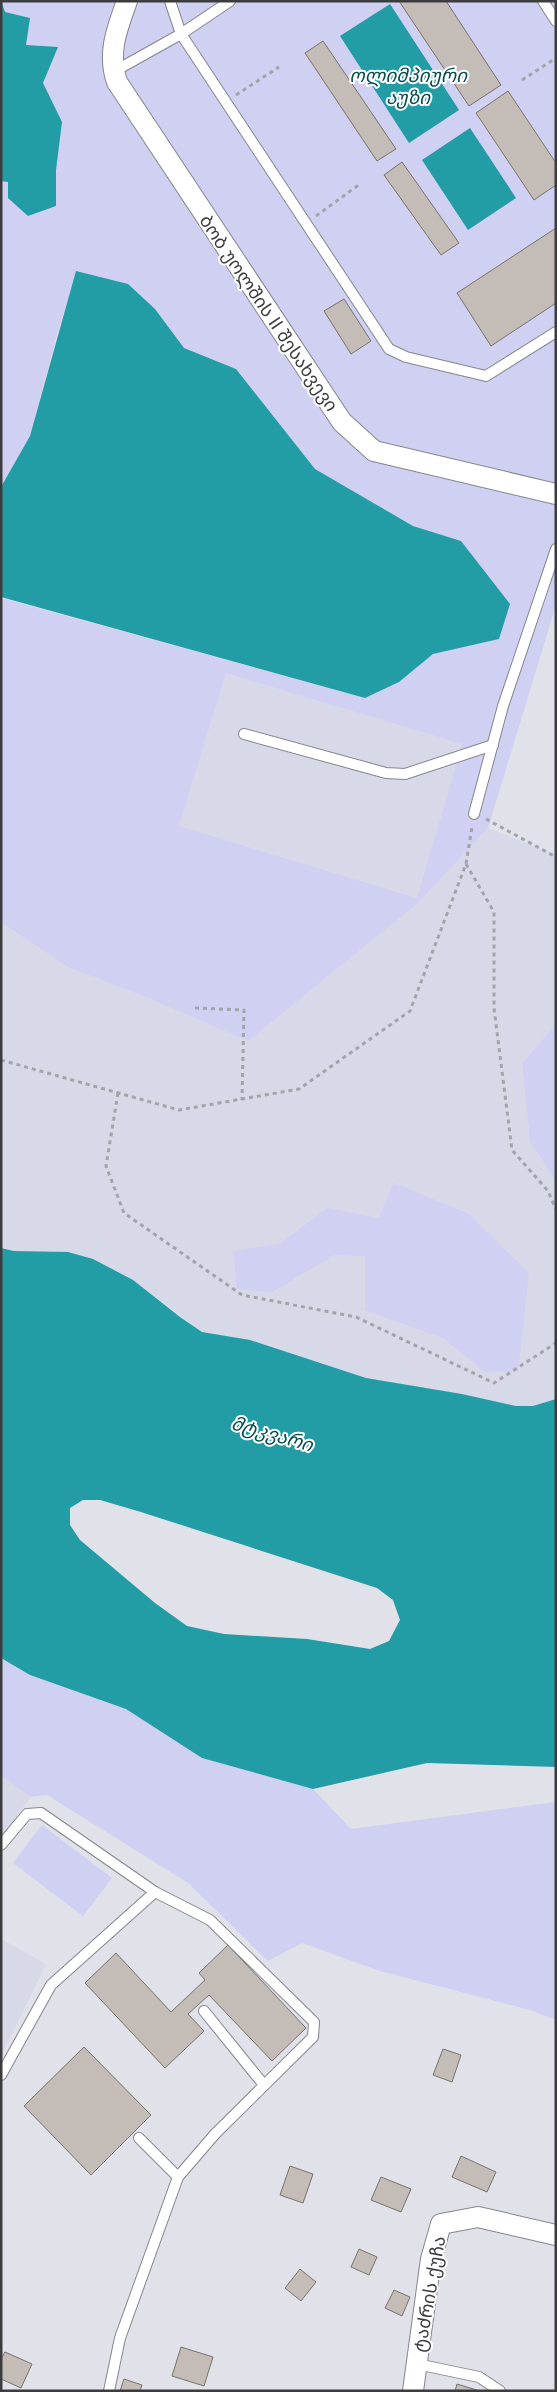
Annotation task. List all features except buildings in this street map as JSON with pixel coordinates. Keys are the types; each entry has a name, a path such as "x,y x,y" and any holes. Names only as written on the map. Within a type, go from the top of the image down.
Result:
{"street":[{"name":"ბობ უოლშის II შესახვევი","path":"127,1 112,50 113,72 122,91 342,422 374,451 556,494"},
{"name":"ტაძრის ქუჩა","path":"413,2391 431,2259 441,2224 478,2217 556,2235"}],"lane":[{"path":"170,1 181,34 389,349 406,357 486,376 556,332"},
{"path":"113,72 181,34 230,1"},
{"path":"543,1 556,20"},
{"path":"474,814 503,706 556,549"},
{"path":"244,734 386,772 405,774 493,745"},
{"path":"1,1846 27,1814 41,1813 155,1892 210,1920 314,2022 313,2037 215,2134 178,2177 120,2338 109,2391"},
{"path":"1,2075 51,1985 155,1892"},
{"path":"204,2011 264,2085"},
{"path":"139,2138 178,2177"},
{"path":"417,2364 478,2377 500,2391"}],"path":[{"path":"522,80 556,58"},
{"path":"226,102 279,67"},
{"path":"306,223 360,184"},
{"path":"1,1060 179,1110 299,1089 410,1012 466,864 474,814 502,826 556,857"},
{"path":"466,864 494,912 494,1008 512,1150 548,1191 556,1210"},
{"path":"195,1008 244,1010 242,1100"},
{"path":"118,1093 106,1166 124,1213 242,1295 356,1317 494,1383 556,1343"}],"shaded area":[{"path":"1,1 556,1 556,605 488,828 418,903 248,1041 146,997 68,967 1,922 1,598 365,698 399,682 433,654 499,639 461,541 413,526 315,469 236,369 184,348 155,309 77,272 58,331 30,436 1,487","holes":["226,673 462,744 417,898 179,826"]},
{"path":"226,673 462,744 417,898 179,826"},
{"path":"488,828 556,855 556,1024 522,1063 530,1141 556,1181 556,1399 533,1406 516,1406 462,1394 366,1378 250,1340 202,1332 133,1280 38,1251 14,1251 1,1248 1,922 68,967 146,997 248,1041 418,903"},
{"path":"556,1024 556,1181 530,1141 522,1063"},
{"path":"393,1183 467,1213 529,1273 518,1371 485,1372 443,1338 365,1310 365,1256 334,1255 272,1292 237,1289 233,1251 279,1244 328,1208 379,1218"},
{"path":"1,1658 30,1675 126,1709 202,1758 313,1789 351,1829 556,1802 556,2020 530,2010 380,1971 302,1943 268,1961 188,1883 47,1795 31,1797 1,1776"},
{"path":"1,1776 31,1797 1,1835"},
{"path":"42,1825 112,1878 83,1916 13,1863"},
{"path":"1,1939 46,1964 1,2056"}],"water":[{"path":"1,1 5,12 30,18 26,45 58,47 43,83 62,122 56,170 56,206 28,216 8,198 8,182 1,181"},
{"name":"ოლიმპიური აუზი","path":"390,4 459,110 409,143 340,36"},
{"path":"470,128 516,198 468,230 422,160"},
{"path":"76,271 128,284 155,309 184,348 236,369 315,469 413,526 461,541 510,604 499,639 433,654 399,682 365,698 1,597 1,487 30,436"},
{"name":"მტკვარი","path":"1,1248 14,1251 68,1252 93,1259 133,1280 202,1332 250,1340 366,1378 462,1394 516,1406 533,1406 556,1399 556,1767 427,1763 313,1789 202,1758 126,1709 30,1675 1,1658","holes":["83,1500 100,1500 377,1588 393,1600 400,1620 389,1641 370,1649 307,1639 224,1634 187,1626 155,1603 80,1540 70,1525 70,1508"]}]}
